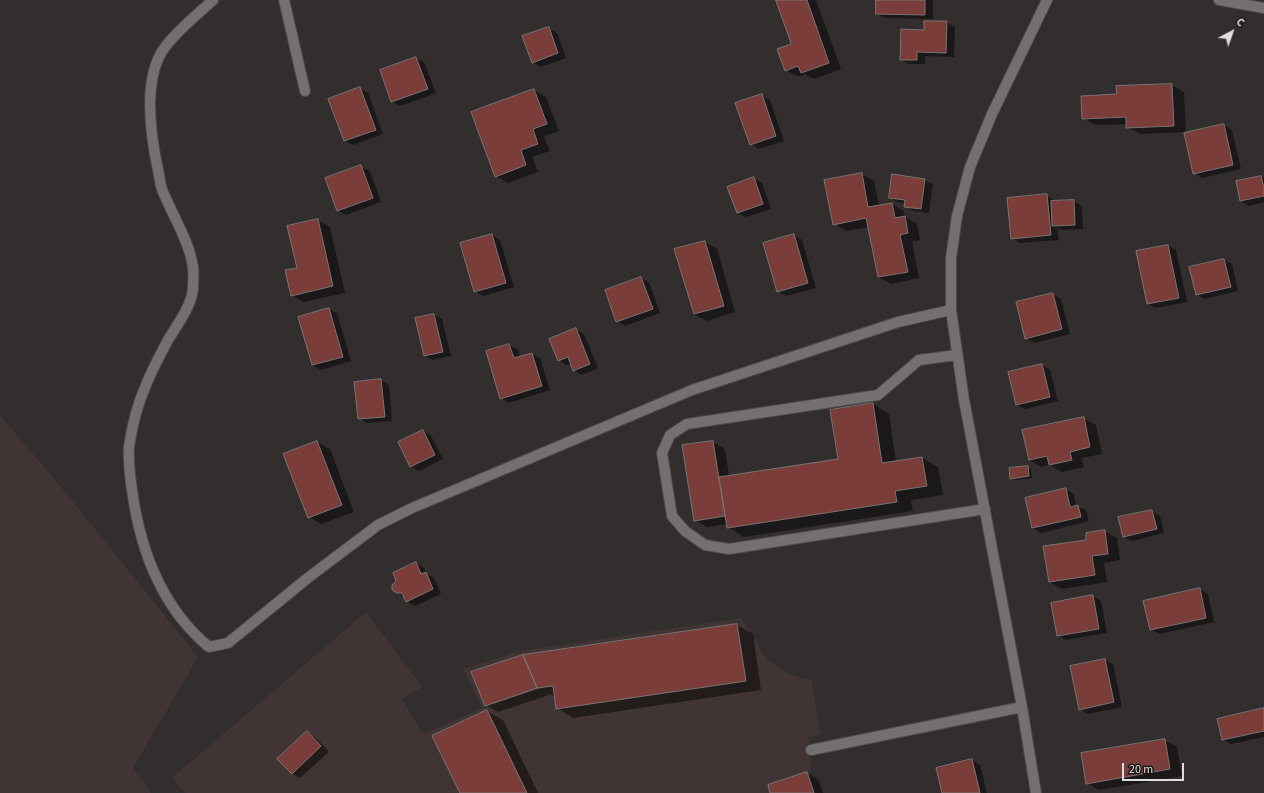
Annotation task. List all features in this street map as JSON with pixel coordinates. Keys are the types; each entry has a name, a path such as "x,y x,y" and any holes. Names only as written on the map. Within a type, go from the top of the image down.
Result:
{"street":[{"path":"213,0 170,42 159,56 152,78 150,108 152,140 162,192 186,242 194,268 192,291 187,307 161,353 145,386 135,415 129,449 135,512 147,555 161,588 178,614 196,636 209,647 228,643 378,525 412,508 692,390 898,322 950,310"},
{"path":"284,0 305,91"},
{"path":"1036,793 1022,707 964,400 950,310 951,258 957,216 970,166 992,114 1047,0"},
{"path":"1219,0 1264,8"},
{"path":"957,355 919,360 878,395 687,424 670,435 662,453 672,516 685,531 705,545 729,549 985,509"},
{"path":"811,750 1022,707"}],"shaded area":[{"path":"0,415 66,493 198,657 133,768 151,793 0,793"},
{"path":"366,612 422,687 402,699 423,734 482,708 463,669 521,651 741,618 766,658 791,675 812,680 820,734 808,738 811,750 810,781 816,793 185,793 172,778"}],"building":[{"path":"776,0 807,0 829,63 801,73 798,66 785,71 777,49 791,44"},
{"path":"876,0 925,0 925,15 876,14"},
{"path":"924,21 947,21 946,53 917,52 917,60 900,60 901,29 924,30"},
{"path":"549,27 558,53 532,63 522,36"},
{"path":"416,57 428,89 391,102 380,70"},
{"path":"1172,84 1174,126 1126,128 1126,117 1082,119 1081,96 1117,94 1116,86"},
{"path":"360,87 376,130 344,141 328,99"},
{"path":"534,89 547,124 533,129 538,144 521,150 526,165 495,177 471,112"},
{"path":"762,94 776,136 750,145 735,103"},
{"path":"1224,124 1233,165 1193,174 1184,133"},
{"path":"361,165 373,198 337,211 325,178"},
{"path":"862,173 868,207 892,203 895,218 905,216 908,233 900,235 908,272 878,277 866,218 833,225 824,180"},
{"path":"892,174 925,179 921,209 904,207 905,200 889,198"},
{"path":"1261,176 1264,196 1240,201 1236,181"},
{"path":"754,177 763,204 737,213 727,187"},
{"path":"1047,194 1051,235 1011,239 1007,198"},
{"path":"1074,200 1075,225 1052,226 1051,201"},
{"path":"318,219 333,286 291,296 285,270 297,268 287,226"},
{"path":"492,234 506,283 474,292 460,243"},
{"path":"794,234 808,283 777,292 763,243"},
{"path":"705,241 724,306 694,314 674,249"},
{"path":"1168,245 1179,298 1147,304 1136,251"},
{"path":"1224,259 1231,287 1196,295 1189,267"},
{"path":"641,277 653,309 616,322 605,290"},
{"path":"1053,293 1062,329 1025,339 1016,302"},
{"path":"329,308 343,357 312,365 298,317"},
{"path":"434,314 443,352 424,356 415,318"},
{"path":"576,328 590,364 573,371 568,357 558,361 549,339"},
{"path":"509,344 514,358 532,353 542,386 500,399 486,351"},
{"path":"1042,364 1050,397 1016,405 1008,372"},
{"path":"381,379 385,417 358,419 354,382"},
{"path":"873,403 882,463 922,457 927,486 895,491 897,502 727,528 719,477 838,459 830,410"},
{"path":"1084,417 1090,447 1070,452 1072,460 1049,465 1047,456 1029,460 1022,430"},
{"path":"423,430 435,455 410,467 398,442"},
{"path":"317,441 342,505 308,518 283,454"},
{"path":"713,441 725,516 694,521 682,445"},
{"path":"1028,466 1029,476 1010,479 1009,468"},
{"path":"1066,488 1070,507 1078,505 1081,517 1032,528 1025,498"},
{"path":"1152,510 1157,529 1123,537 1118,517"},
{"path":"1105,530 1108,554 1092,556 1095,575 1049,582 1043,546 1086,540 1086,533"},
{"path":"416,562 421,574 426,572 433,589 406,602 402,593 397,593 392,590 392,585 396,581 393,573"},
{"path":"1200,588 1206,618 1150,630 1143,601"},
{"path":"1093,595 1099,629 1057,636 1051,603"},
{"path":"737,624 746,681 556,709 553,686 537,688 523,655"},
{"path":"523,655 537,688 485,706 471,672"},
{"path":"1105,659 1114,702 1079,710 1070,666"},
{"path":"1264,708 1264,731 1222,740 1217,719"},
{"path":"487,710 527,793 460,793 432,736"},
{"path":"307,731 321,746 292,774 277,759"},
{"path":"1165,739 1170,769 1086,784 1081,753"},
{"path":"972,759 980,793 942,793 936,768"},
{"path":"807,772 814,793 770,793 768,785"}]}
